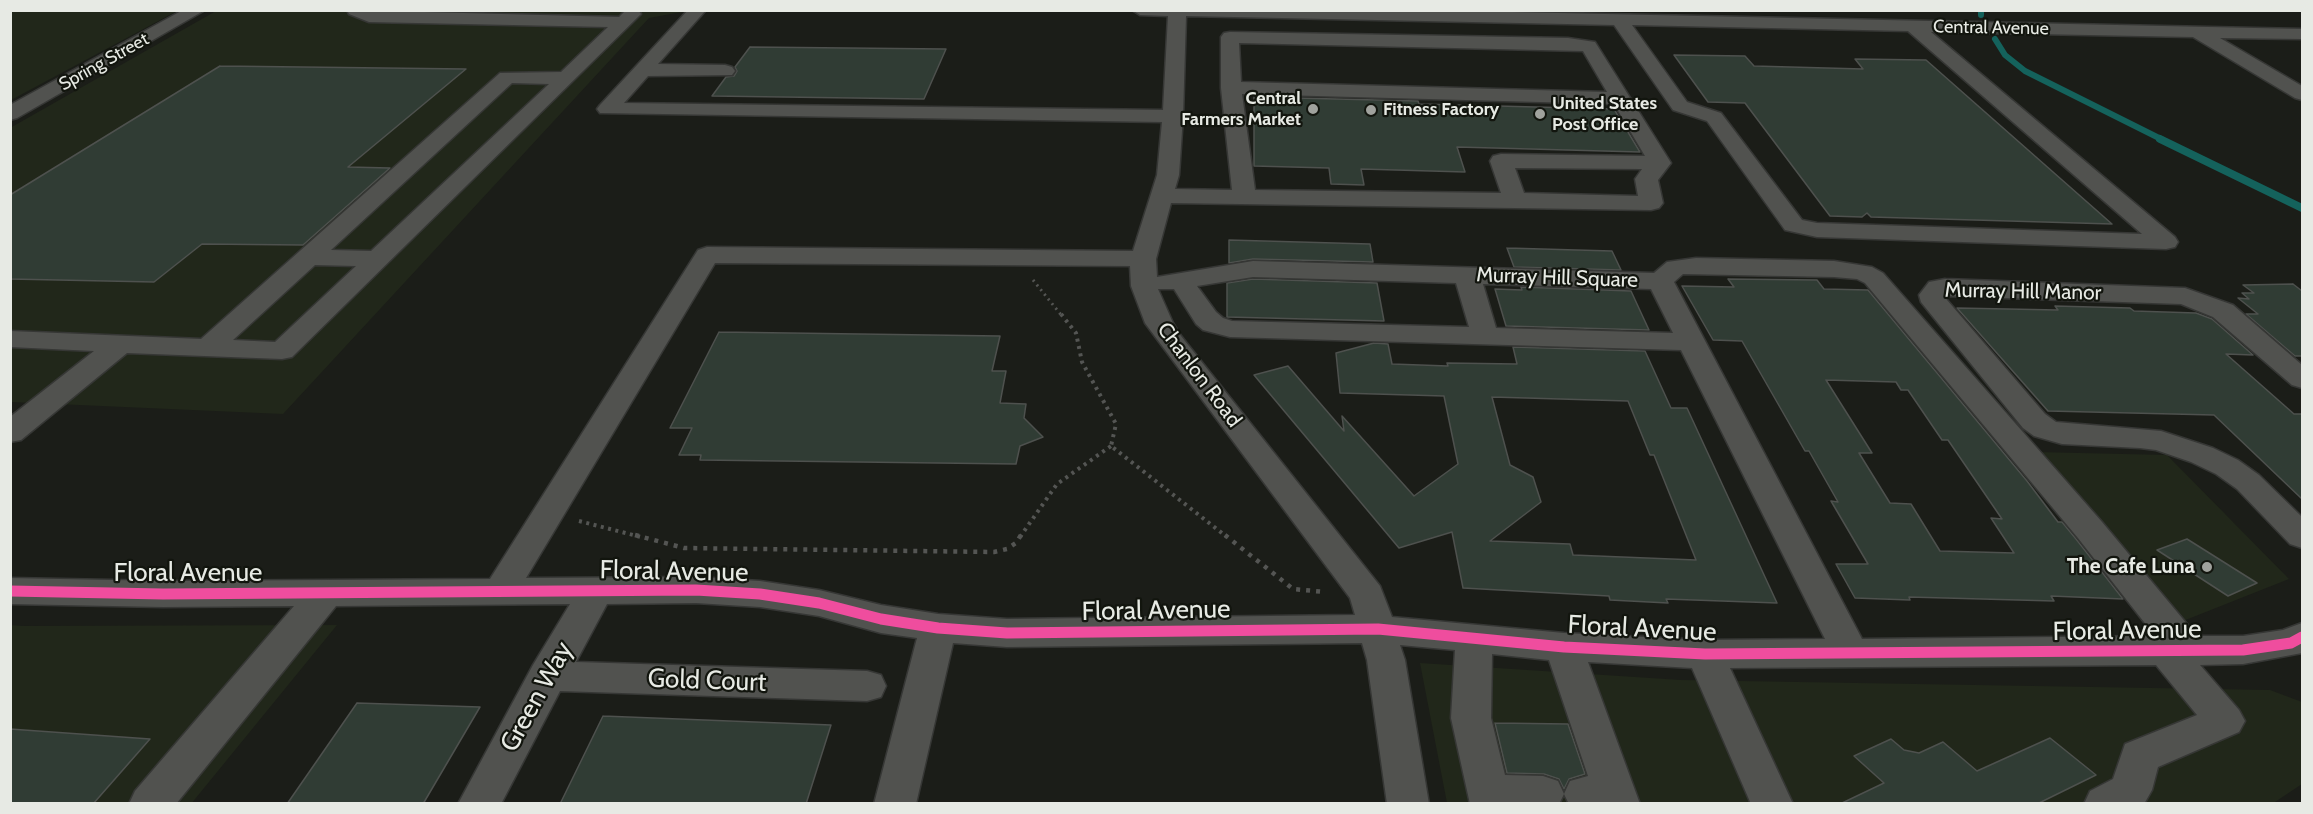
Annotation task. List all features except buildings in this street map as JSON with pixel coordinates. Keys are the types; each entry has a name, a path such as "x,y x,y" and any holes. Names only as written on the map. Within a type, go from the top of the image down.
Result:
{"street":[{"name":"Spring Street","path":"10,114 197,10"},
{"path":"355,10 369,17 630,16"},
{"path":"698,10 607,109 1173,116"},
{"name":"Central Avenue","path":"1140,10 1360,13 1523,19 1566,15 1620,21 1766,17 1906,33 2302,34"},
{"path":"1620,21 1680,106 1714,117 1790,220 1804,228 2166,242 1936,46 1906,33 1879,10"},
{"path":"1143,273 1168,175 1177,11"},
{"path":"1321,14 1324,39"},
{"path":"2165,14 2302,94"},
{"path":"10,339 282,351 630,16"},
{"path":"1523,19 1535,43"},
{"path":"1244,197 1231,88 1230,37 1579,44 1591,48 1660,163"},
{"path":"1634,40 1657,41"},
{"path":"643,70 725,71"},
{"path":"208,348 507,77 566,78"},
{"path":"1231,88 1620,98"},
{"path":"426,150 490,150"},
{"path":"1515,200 1501,161 1660,163"},
{"path":"1163,196 1651,203 1646,179 1660,163"},
{"name":"Murray Hill Square","path":"549,513 707,255 1029,258 1143,273 1181,281 1253,269 1660,281 1851,654"},
{"path":"308,257 378,259"},
{"path":"1660,281 1676,267 1696,266 1834,269 1863,272 1874,278 2090,530 2225,721 2140,756 2131,790 2105,804"},
{"name":"Chanlon Road","path":"1143,273 1159,323 1171,341 1373,612"},
{"path":"1467,275 1485,336"},
{"path":"1181,281 1206,318 1221,327 1691,342"},
{"name":"Murray Hill Manor","path":"2302,379 2223,311 2185,296 1945,287 1938,288 1932,295 1934,302 2034,421 2045,429 2062,434 2161,441 2194,452 2227,467 2247,482 2302,536"},
{"path":"10,434 120,344"},
{"path":"499,593 549,513"},
{"name":"Floral Avenue","path":"10,591 325,594 696,590 760,594 819,603 881,619 938,628 1007,633 1373,612 1474,639 1564,647 1705,654 2178,652 2259,649 2299,644"},
{"name":"Green Way","path":"479,804 595,592"},
{"path":"150,804 325,594"},
{"path":"1373,612 1386,660 1408,804"},
{"path":"896,804 938,628"},
{"path":"1474,639 1472,718 1490,798 1543,794"},
{"path":"1564,647 1607,797"},
{"path":"1705,654 1772,804"},
{"name":"Gold Court","path":"547,676 867,686"}],"path":[{"path":"549,513 684,548 994,552 1007,549 1016,543 1057,484 1111,446 1116,424 1082,363 1076,333 1030,276 1029,258"},
{"path":"1111,446 1293,589 1373,612"}],"shaded area":[{"path":"11,10 177,10 177,11 11,100"},
{"path":"216,11 687,11 649,18 283,414 11,402 10,128"},
{"path":"2036,452 2167,455 2289,579 2178,623"},
{"path":"10,625 337,625 191,804 11,803"},
{"path":"1420,663 1681,680 2270,690 2302,702 2302,784 2272,804 1447,803"}],"waterway":[{"path":"1981,10 1981,15"},
{"path":"1995,39 2005,55 2025,71 2163,140"},
{"path":"2160,139 2302,208"}],"cycle path":[{"path":"10,591 163,594 696,590 760,594 819,603 881,619 938,628 1007,633 1378,629 1564,647 1705,654 2243,650 2291,643 2302,637"}],"place":[{"name":"Central Farmers Market","path":"1313,109"},
{"name":"Fitness Factory","path":"1371,110"},
{"name":"United States Post Office","path":"1540,114"},
{"name":"The Cafe Luna","path":"2207,567"}]}
